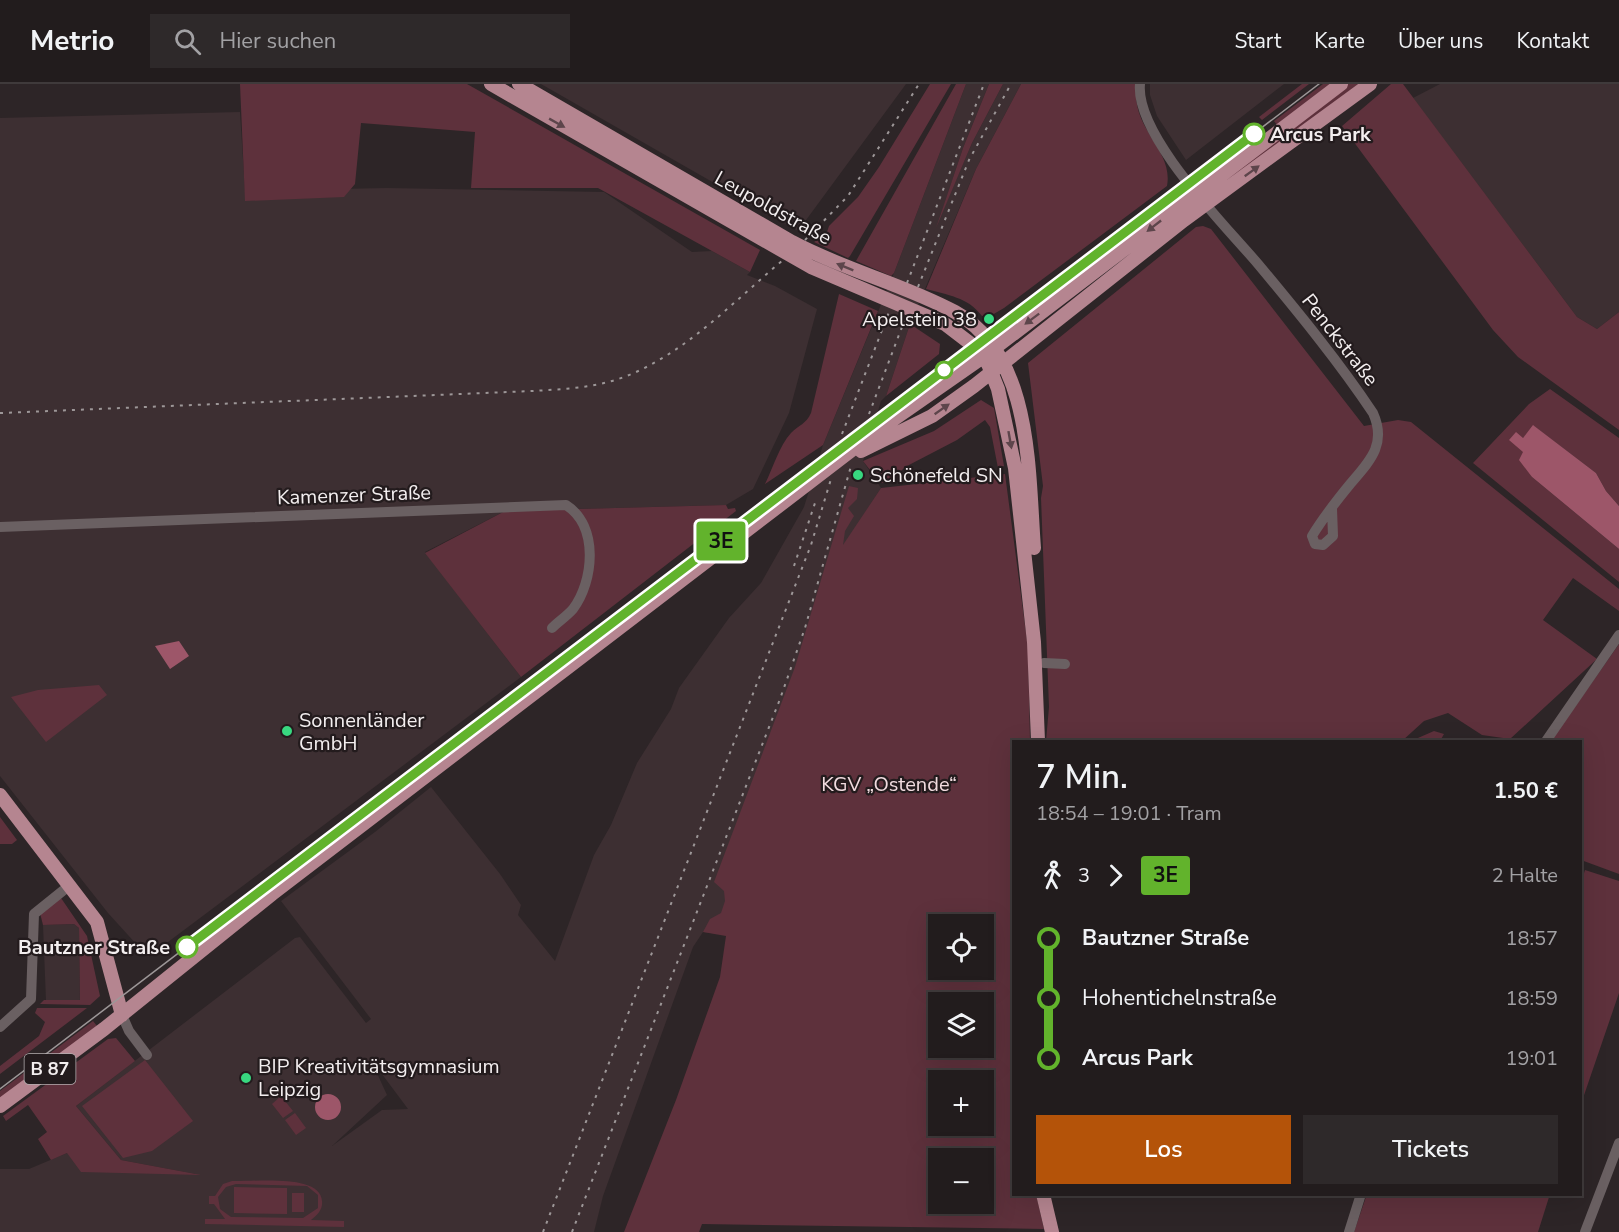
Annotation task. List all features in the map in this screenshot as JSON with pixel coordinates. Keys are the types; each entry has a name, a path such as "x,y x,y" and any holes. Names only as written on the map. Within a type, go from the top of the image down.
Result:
{"main road":[{"name":"Leupoldstraße","path":"519,84 530,88 793,249 826,275 917,311 961,333 983,357 992,373 1006,418 1021,514 1034,642 1040,740"},
{"name":"B 87","path":"809,485 869,446 932,416 992,373 1341,84"},
{"name":"B 87","path":"0,1106 122,1015 272,894 874,433 1200,200 1370,84"},
{"name":"Leupoldstraße","path":"499,86 793,249 923,297 965,318 995,348 1005,363 1014,385 1026,455 1046,701 1040,740"},
{"path":"0,795 70,885 100,928 111,984 122,1015"},
{"path":"1043,1196 1052,1232"}],"street":[{"name":"Penckstraße","path":"1140,84 1139,92 1149,123 1200,200 1268,276 1367,405 1378,424 1375,453 1332,509"},
{"name":"Kamenzer Straße","path":"0,527 537,504 566,506 575,511 586,532 590,552 589,574 584,591 572,609 552,628"},
{"path":"1547,740 1619,634"},
{"path":"1044,663 1065,663"},
{"path":"0,1027 31,999 34,914 70,885"},
{"path":"122,1015 129,1031 147,1055"},
{"path":"1585,1232 1619,1143"},
{"path":"1349,1232 1360,1196"}],"shaded area":[{"path":"541,84 906,84 798,231"},
{"path":"966,84 989,84 963,148 940,217 972,143 1003,84 1021,84 976,169 910,324 886,396 881,401 863,461 881,488 842,548 726,935 703,932 693,947 603,1196 594,1232 0,1232 0,1169 29,1169 67,1153 195,1174 121,1160 76,1106 295,938 300,937 366,1023 371,1019 281,901 375,832 431,787 500,874 521,905 518,915 555,961 594,855 611,825 637,763 671,709 679,688 729,618 761,583 804,507 823,445 894,273","holes":["370,1058 408,1109 382,1110 332,1146 387,1095"]},
{"name":"Arcus Park","path":"1150,84 1284,84 1186,160 1157,116 1150,95"},
{"path":"1440,84 1619,84 1619,312 1597,329 1577,317 1413,98"},
{"path":"240,112 245,191 387,188 604,192 692,252 712,251 750,272 747,275 775,286 817,309 789,413 753,489 726,505 505,511 425,552 521,677 148,957 108,913 0,776 0,118"},
{"path":"1533,425 1596,473 1606,491 1619,506 1619,549 1532,477 1519,460 1523,452 1509,440 1516,432 1523,438"},
{"path":"179,641 189,656 170,669 155,646"},
{"path":"74,924 79,928 80,1001 46,1001 43,925"},
{"path":"328,1094 337,1098 341,1107 337,1116 328,1120 319,1116 315,1107 319,1098"}],"green space":[{"path":"240,84 467,84 760,250 750,272 598,188 471,188 475,132 361,123 355,184 344,197 245,201"},
{"path":"930,84 951,84 850,256 848,258 814,242 826,235 829,226 858,197"},
{"path":"956,84 966,84 894,273 891,276 856,261"},
{"path":"989,84 1003,84 972,143 936,228 963,148"},
{"path":"1021,84 1137,84 1136,99 1139,113 1164,161 1167,186 1004,308 992,315 982,316 964,301 926,289 976,169"},
{"path":"1302,84 1309,84 1262,120 1259,117"},
{"path":"1323,84 1330,84 1277,125 1274,121"},
{"path":"1347,84 1359,84 1223,186 1222,183"},
{"path":"1391,84 1403,84 1577,317 1597,329 1619,312 1619,430 1518,357 1493,330 1342,126"},
{"path":"1203,226 1211,229 1364,426 1398,420 1411,422 1619,589 1619,611 1573,578 1543,620 1597,659 1510,739 1482,735 1448,713 1424,721 1403,740 1046,740 1049,707 1041,498 1043,486 1028,363 1196,227"},
{"path":"839,294 878,311 823,445 765,484 787,438 805,422 811,413"},
{"path":"910,324 940,344 939,354 886,396"},
{"path":"1550,389 1619,438 1619,506 1606,491 1596,473 1534,426 1523,438 1523,453 1532,477 1619,549 1619,582 1473,463 1529,404"},
{"path":"981,400 994,408 1004,466 998,468 990,427 985,420 957,440 907,466 887,482 880,483 863,461 934,431"},
{"name":"KGV „Ostende“","path":"1005,474 1028,648 1030,740 1012,740 1012,1196 1036,1196 1044,1229 702,1224 699,1232 624,1232 676,1100 720,977 726,936 703,932 710,919 721,913 725,901 724,891 714,882 795,667 849,486 858,488 857,499 848,508 854,516 845,531 843,545 881,488"},
{"path":"726,505 728,509 735,508 736,511 521,677 425,553 505,511"},
{"path":"1619,644 1619,874 1582,860 1582,740 1552,740"},
{"path":"99,685 107,695 46,742 11,697 38,690"},
{"path":"1434,731 1444,734 1441,740 1413,740"},
{"path":"0,817 17,840 12,844 0,844"},
{"path":"1585,870 1619,881 1619,993 1582,1101 1582,880"},
{"path":"61,898 87,936 100,996 90,1005 40,1004 44,1000 80,1000 79,928 74,924 43,925 40,913"},
{"path":"37,1008 87,1008 0,1074 0,1066 39,1036 45,1022 35,1013"},
{"path":"93,1021 97,1026 0,1100 0,1091"},
{"path":"116,1038 135,1061 76,1106 121,1160 201,1175 81,1172 67,1153 51,1160 38,1139 47,1132 28,1105 6,1121 3,1116 108,1039"},
{"path":"145,1060 193,1121 152,1151 123,1158 82,1106"},
{"path":"281,1096 293,1111 283,1118 272,1104"},
{"path":"295,1113 306,1128 296,1135 285,1120"},
{"path":"269,1180 310,1186 319,1192 322,1201 322,1207 311,1220 344,1221 344,1227 205,1224 205,1219 225,1219 214,1204 209,1204 209,1196 215,1196 223,1184 232,1181","holes":["236,1184 307,1186 318,1195 318,1208 303,1218 231,1217 220,1209 218,1197 226,1187"]},
{"path":"234,1187 287,1188 287,1214 234,1213"},
{"path":"292,1193 304,1193 304,1212 292,1212"},
{"path":"1366,1196 1549,1196 1538,1232 1354,1232"}],"tram line":[{"path":"0,1089 1319,84"},
{"name":"3E","path":"187,947 1254,134"}],"railway":[{"path":"805,240 848,196 919,84"},
{"path":"907,283 984,84"},
{"path":"918,287 969,160 1011,84"},
{"path":"0,413 533,391 602,384 624,377 668,355 708,325 783,260"},
{"path":"842,434 889,312"},
{"path":"869,414 905,319"},
{"path":"572,1232 780,699 805,628 851,466"},
{"path":"543,1232 811,545 831,479"},
{"path":"794,566 815,503"}],"place":[{"name":"Arcus Park","path":"1254,134"},
{"name":"Apelstein 38","path":"989,319"},
{"name":"Schönefeld SN","path":"858,475"},
{"name":"Sonnenländer GmbH","path":"287,731"},
{"name":"Bautzner Straße","path":"187,947"},
{"name":"BIP Kreativitätsgymnasium Leipzig","path":"246,1078"}]}
